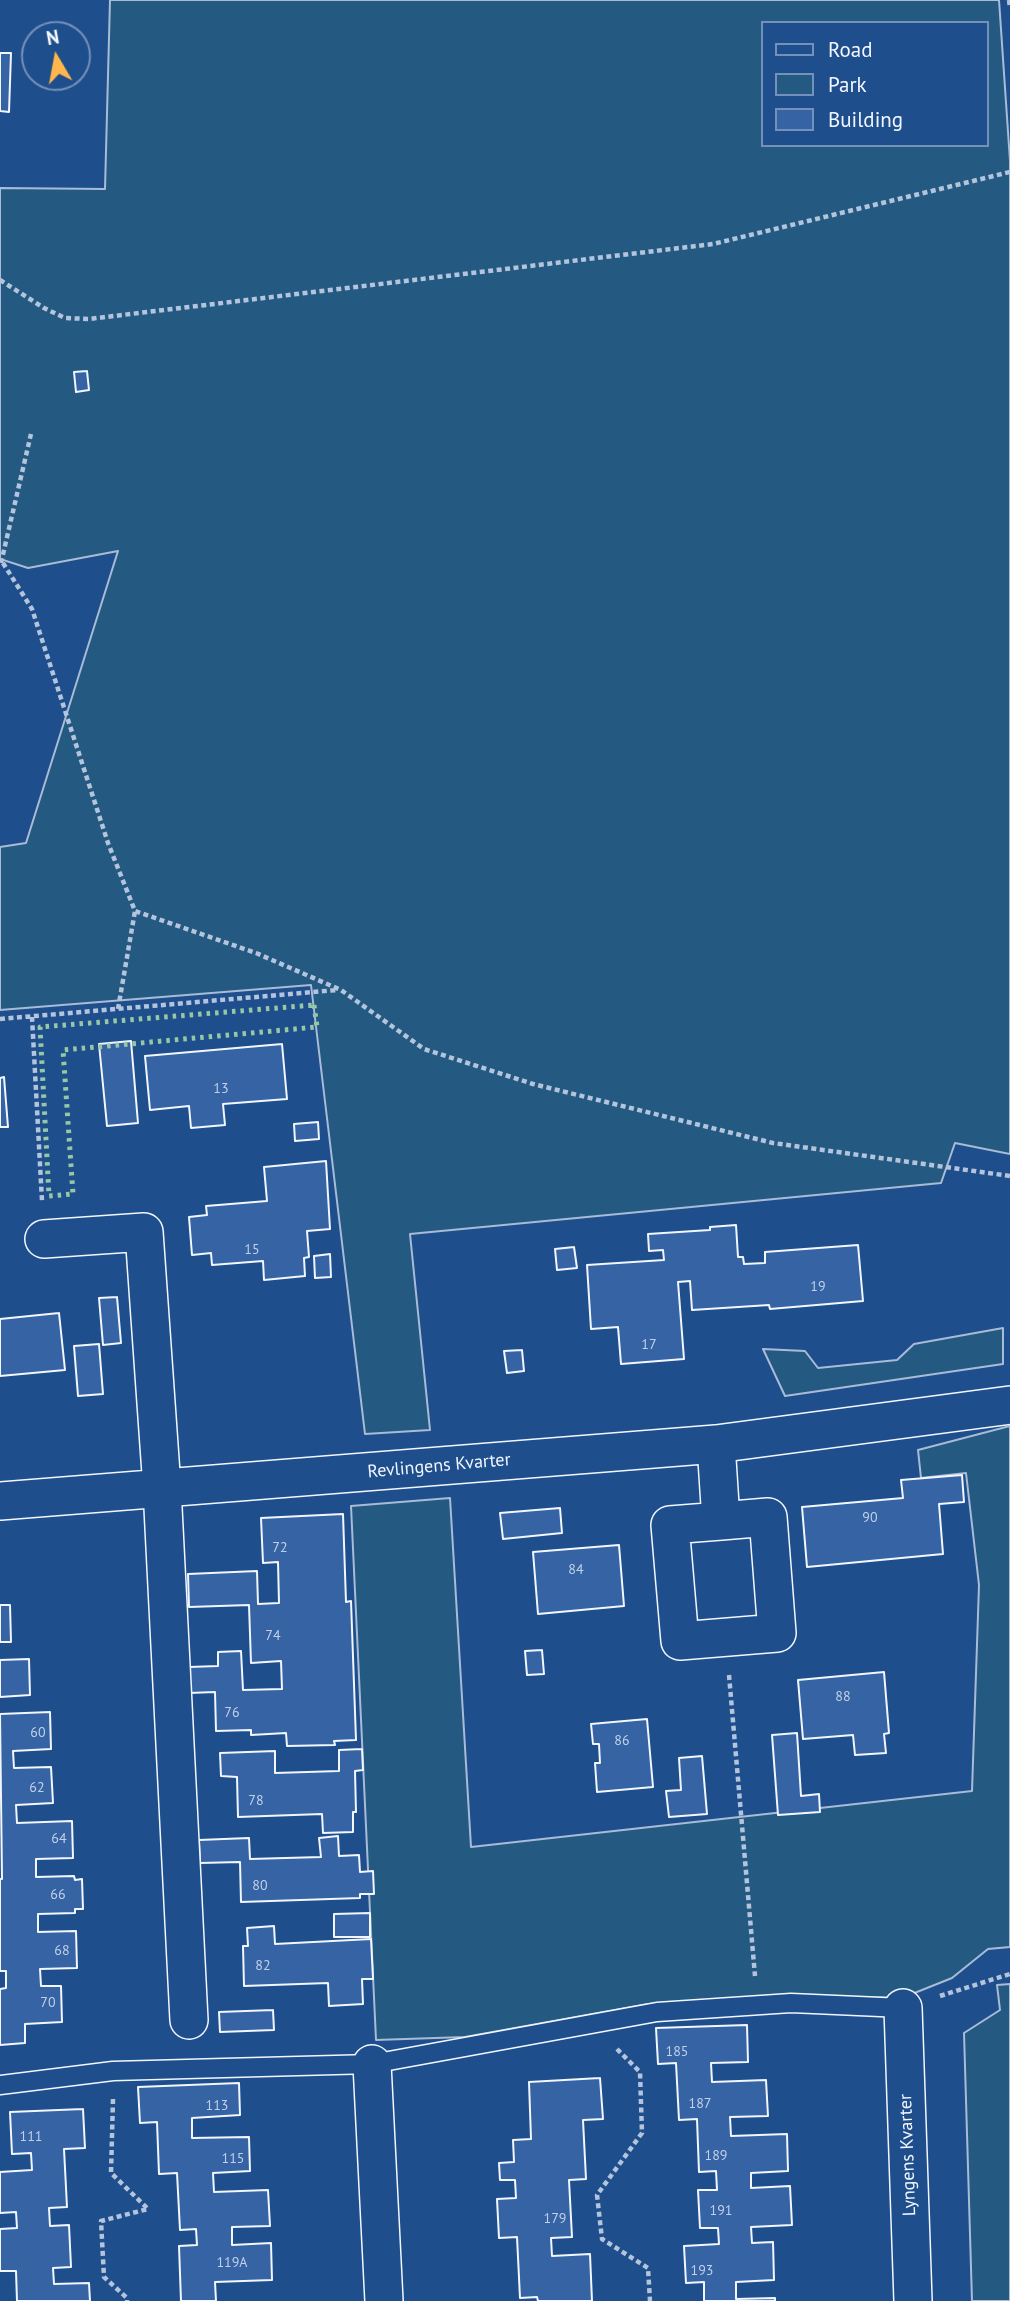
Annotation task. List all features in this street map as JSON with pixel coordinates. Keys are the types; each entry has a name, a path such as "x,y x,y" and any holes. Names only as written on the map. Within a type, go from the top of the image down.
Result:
{"street":[{"path":"44,1239 144,1232 162,1488 189,2020"},
{"name":"Revlingens Kvarter","path":"0,1501 716,1444 1010,1405"},
{"path":"716,1444 722,1521"},
{"path":"768,1517 777,1633 680,1641 670,1525 722,1521 768,1517"},
{"name":"Lyngens Kvarter","path":"903,2008 913,2301"},
{"path":"372,2064 384,2301"}],"lane":[{"path":"0,2085 113,2071 372,2064 657,2012 791,2003 903,2008"}],"path":[{"path":"1009,0 1010,8"},
{"path":"0,280 65,318 89,319 713,244 1010,173"},
{"path":"31,434 1,563 32,609 108,843 135,911 118,1009"},
{"path":"135,911 256,953 341,990 424,1049 533,1084 773,1143 1010,1176"},
{"path":"0,1019 341,990"},
{"path":"32,1017 44,1239"},
{"path":"726,1637 758,2005"},
{"path":"903,2008 1010,1974"},
{"path":"592,2024 640,2072 642,2133 597,2196 602,2239 648,2268 650,2301"},
{"path":"113,2071 111,2173 148,2209 101,2221 103,2277 127,2298 127,2301"}],"green space":[{"path":"110,0 999,0 1010,161 1010,1154 955,1143 941,1183 410,1234 430,1430 365,1434 311,985 0,1010 0,847 26,843 118,551 28,568 0,559 0,188 105,189"},
{"path":"1003,1328 1003,1364 785,1396 763,1349 805,1351 818,1368 897,1360 914,1344"},
{"path":"1010,1426 1010,1947 988,1949 952,1978 902,1998 786,1996 648,2004 465,2037 376,2040 351,1506 450,1498 471,1847 972,1791 979,1585 966,1473 921,1478 918,1450"},
{"path":"1010,1984 1010,2301 972,2301 964,2033 1000,2010 997,1985"}],"building":[{"path":"0,53 11,53 9,112 0,111"},
{"path":"87,371 89,390 76,392 74,372"},
{"path":"131,1041 138,1123 107,1126 99,1044"},
{"path":"282,1044 287,1099 223,1104 225,1125 191,1128 189,1106 150,1110 145,1056"},
{"path":"4,1077 8,1127 0,1127 0,1078"},
{"path":"318,1122 319,1139 295,1141 294,1124"},
{"path":"326,1161 330,1229 307,1231 309,1257 304,1258 305,1276 264,1280 263,1261 212,1265 211,1253 192,1255 189,1217 207,1215 206,1206 267,1201 264,1167"},
{"path":"736,1225 738,1257 743,1257 744,1264 765,1263 765,1252 858,1245 863,1301 770,1309 769,1305 692,1310 690,1281 678,1282 684,1359 621,1364 618,1327 591,1329 587,1265 664,1260 663,1250 649,1251 648,1234 710,1230 710,1227"},
{"path":"574,1247 577,1268 557,1270 555,1249"},
{"path":"330,1254 331,1277 315,1278 314,1256"},
{"path":"117,1297 121,1343 103,1345 99,1298"},
{"path":"59,1313 65,1370 0,1376 0,1319"},
{"path":"99,1344 103,1394 78,1396 74,1346"},
{"path":"522,1350 524,1371 507,1373 504,1351"},
{"path":"962,1475 964,1502 939,1504 943,1554 807,1567 802,1507 903,1498 901,1480"},
{"path":"560,1508 562,1533 503,1539 500,1513"},
{"path":"343,1514 346,1602 351,1601 356,1740 334,1741 335,1745 287,1746 286,1733 251,1735 251,1730 216,1731 215,1692 189,1693 189,1667 218,1666 218,1652 241,1651 243,1690 282,1689 281,1661 251,1663 249,1605 189,1607 188,1574 257,1571 258,1604 279,1603 278,1562 263,1563 261,1518"},
{"path":"619,1545 624,1606 538,1614 533,1552"},
{"path":"0,1605 10,1605 11,1642 0,1642"},
{"path":"542,1650 544,1674 527,1675 525,1651"},
{"path":"29,1659 30,1695 0,1697 0,1660"},
{"path":"884,1672 889,1733 884,1734 886,1753 855,1755 853,1735 803,1739 798,1680"},
{"path":"50,1712 51,1749 13,1751 14,1768 51,1767 53,1803 16,1805 17,1823 72,1821 73,1858 36,1859 36,1877 74,1876 75,1880 82,1879 83,1909 75,1909 75,1913 38,1914 38,1932 76,1931 77,1968 40,1969 41,1986 61,1986 62,2022 25,2024 25,2043 0,2045 0,1989 6,1988 6,1971 0,1971 0,1714"},
{"path":"647,1719 653,1787 597,1792 595,1763 600,1763 599,1744 593,1744 591,1724"},
{"path":"797,1733 801,1796 819,1794 820,1812 778,1815 772,1735"},
{"path":"362,1749 363,1770 355,1771 356,1812 353,1812 353,1832 323,1833 322,1814 238,1817 237,1777 221,1776 220,1753 275,1751 275,1773 339,1771 339,1750"},
{"path":"702,1756 707,1814 669,1817 666,1791 681,1790 679,1758"},
{"path":"338,1836 339,1856 359,1855 360,1872 373,1871 374,1894 360,1894 360,1898 241,1902 240,1862 200,1863 199,1840 249,1838 250,1859 321,1857 319,1838"},
{"path":"370,1913 370,1937 334,1937 334,1914"},
{"path":"274,1926 275,1944 371,1939 373,1979 362,1979 363,2004 329,2006 328,1983 244,1986 243,1946 248,1946 247,1928"},
{"path":"273,2010 274,2030 220,2032 219,2012"},
{"path":"747,2025 748,2062 711,2063 712,2082 766,2080 768,2116 730,2117 731,2136 787,2134 788,2171 751,2173 751,2188 790,2186 792,2225 751,2227 752,2243 773,2242 774,2280 736,2282 736,2299 775,2298 775,2301 704,2301 704,2282 686,2283 684,2246 719,2244 718,2228 700,2228 698,2190 717,2190 716,2171 699,2172 697,2119 679,2120 676,2063 658,2064 656,2028"},
{"path":"600,2078 603,2119 583,2120 586,2179 569,2180 572,2237 551,2238 552,2256 590,2254 592,2301 538,2301 537,2297 520,2298 517,2237 499,2238 497,2199 516,2198 515,2180 500,2180 499,2163 514,2162 513,2140 531,2139 529,2082"},
{"path":"239,2083 240,2115 192,2118 192,2138 249,2137 250,2171 213,2173 214,2192 268,2190 270,2226 232,2227 232,2245 271,2243 272,2280 215,2282 216,2301 181,2301 179,2246 197,2245 196,2229 180,2230 177,2173 159,2174 157,2122 140,2123 138,2087"},
{"path":"83,2109 85,2148 64,2149 67,2207 49,2208 50,2226 69,2225 71,2267 53,2268 54,2284 89,2283 90,2301 17,2301 16,2271 0,2271 0,2229 17,2228 16,2212 0,2213 0,2172 32,2170 31,2153 12,2154 10,2112"}],"hedge":[{"path":"314,1005 317,1027 63,1050 73,1194 49,1196 40,1027 314,1005"}]}
